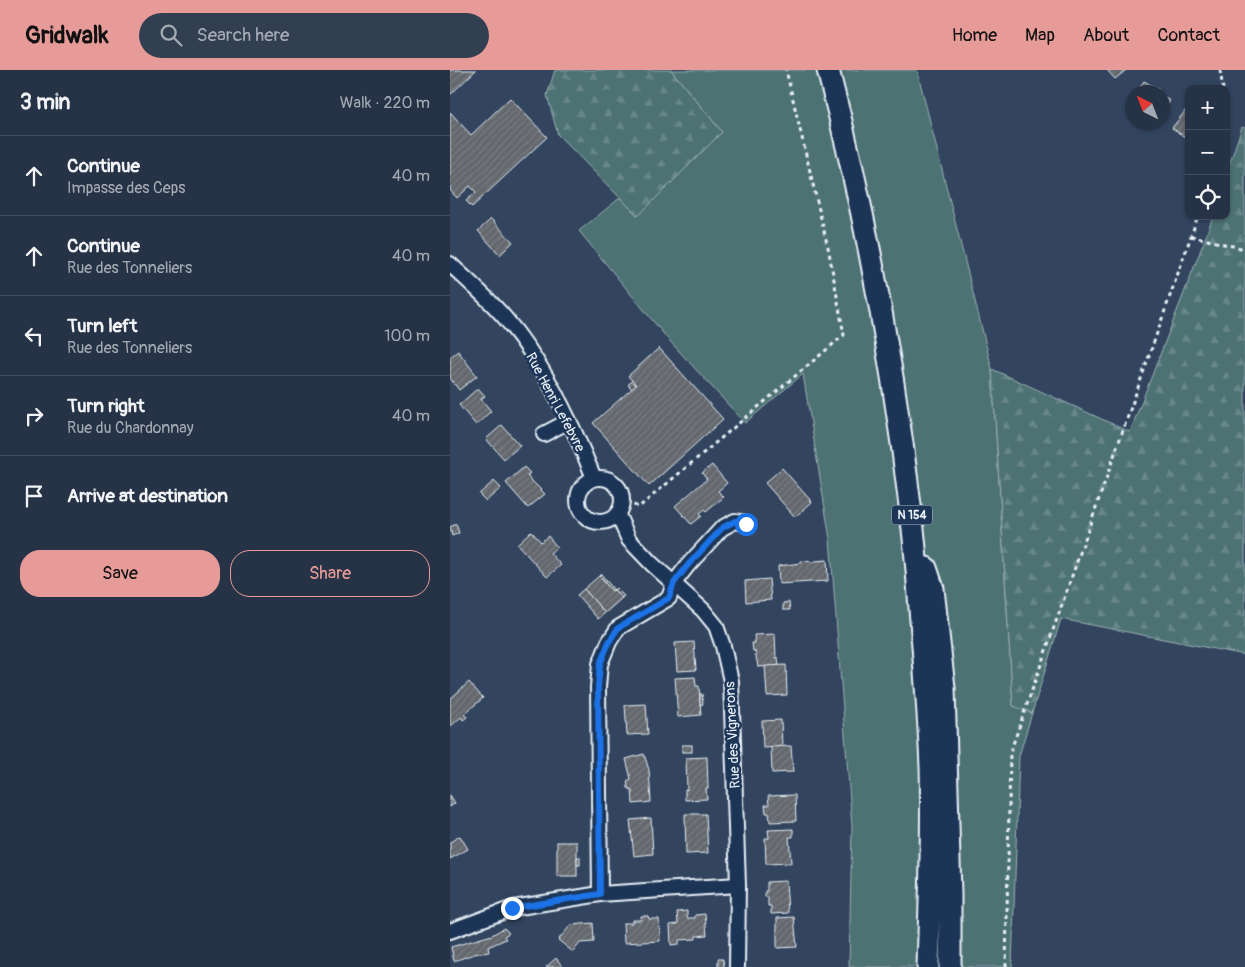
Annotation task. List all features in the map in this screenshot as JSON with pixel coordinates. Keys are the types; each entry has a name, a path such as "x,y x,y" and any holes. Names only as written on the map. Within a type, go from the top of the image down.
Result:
{"main road":[{"name":"N 154","path":"828,70 842,123 872,259 912,514 931,768 928,967"},
{"name":"N 154","path":"837,70 851,122 879,249 906,411 926,568 937,717 939,838 937,967"},
{"path":"926,568 934,589 944,688 950,894 950,967"}],"street":[{"name":"Rue Henri Lefebvre","path":"450,264 504,317 532,353 569,421 594,478"},
{"path":"544,434 569,421"},
{"path":"594,478 602,478 615,483 620,489 623,501 618,515 604,523 590,521 582,514 578,505 580,490 594,478"},
{"name":"Rue des Vignerons","path":"618,515 629,540 652,564 703,610 716,626 731,681 738,885 737,967"},
{"path":"600,894 598,687 600,664 609,642 618,628 669,598 674,583 722,528 735,521 746,524"},
{"path":"450,931 512,908 600,894 738,885"}],"path":[{"path":"623,501 639,507 844,336 829,252 786,70"},
{"path":"1220,70 1222,85"},
{"path":"1006,967 1010,753 1197,220"},
{"path":"1191,236 1245,249"}],"green space":[{"path":"555,70 671,70 722,132 638,216 558,135 547,95"},
{"path":"671,70 917,70 992,369 1013,705 1032,713 1019,756 1012,967 849,967 852,827 830,539 803,374 745,423 667,338 579,231 621,197 638,216 722,132"},
{"path":"1242,127 1245,128 1245,655 1061,619 1032,713 1013,706 992,369 1130,432 1212,220 1230,220 1230,162"}],"building":[{"path":"450,70 476,70 450,95"},
{"path":"1107,70 1126,70 1115,79"},
{"path":"1144,81 1151,85 1141,85"},
{"path":"510,98 547,137 472,207 466,201 476,192 470,186 457,198 450,190 450,112 471,135"},
{"path":"1185,111 1185,137 1172,128"},
{"path":"491,219 513,242 500,255 478,231"},
{"path":"659,348 723,419 649,486 593,423 636,385 628,376"},
{"path":"458,351 477,376 459,390 450,378 450,357"},
{"path":"632,380 636,385 632,389 628,385"},
{"path":"478,388 485,396 481,399 491,411 476,425 459,405"},
{"path":"502,425 520,446 504,459 486,439"},
{"path":"712,465 727,483 718,491 724,497 706,512 704,510 699,514 701,516 691,524 675,506 707,479 702,473"},
{"path":"524,467 530,473 527,476 545,494 528,508 506,483"},
{"path":"782,468 812,502 795,517 765,483"},
{"path":"494,481 501,488 486,501 479,494"},
{"path":"456,524 459,533 452,536 450,527"},
{"path":"531,531 541,542 548,536 557,547 550,553 561,565 547,577 517,544"},
{"path":"827,560 828,581 779,584 778,566 801,563 801,561"},
{"path":"601,574 614,590 612,591 599,576"},
{"path":"599,576 612,591 614,590 622,598 605,613 584,589"},
{"path":"769,579 771,600 746,602 745,581"},
{"path":"616,588 624,596 622,598 614,590"},
{"path":"584,589 605,613 598,619 577,595"},
{"path":"789,602 790,610 783,610 783,603"},
{"path":"775,634 776,658 778,657 779,666 758,667 752,643 755,643 754,635"},
{"path":"694,642 696,670 677,671 675,643"},
{"path":"786,665 787,695 767,696 765,666"},
{"path":"695,677 696,686 699,686 701,715 678,717 675,678"},
{"path":"469,682 483,698 464,714 467,717 463,720 461,717 450,727 450,699"},
{"path":"700,694 702,694 703,704 700,705"},
{"path":"646,704 648,734 627,735 625,705"},
{"path":"781,720 782,747 763,748 762,721"},
{"path":"682,745 692,745 692,752 682,752"},
{"path":"791,746 793,772 772,773 771,747"},
{"path":"644,754 649,770 651,802 633,804 632,790 628,788 627,781 631,779 626,759"},
{"path":"707,757 707,799 685,800 685,789 687,790 686,758"},
{"path":"450,795 455,803 450,807"},
{"path":"795,795 796,821 770,822 769,813 766,813 765,805 769,805 768,796"},
{"path":"685,814 706,814 708,853 686,854"},
{"path":"651,818 653,854 634,856 630,820"},
{"path":"793,829 793,837 789,837 791,863 766,864 765,838 769,838 768,830"},
{"path":"460,836 468,849 450,859 450,842"},
{"path":"557,842 577,842 577,876 557,876"},
{"path":"577,857 580,857 580,865 577,865"},
{"path":"786,881 788,913 771,914 771,906 768,906 768,897 765,897 767,882"},
{"path":"687,911 687,918 695,918 695,915 705,914 707,935 696,936 696,939 679,940 679,944 671,945 670,925 678,924 677,912"},
{"path":"641,916 648,916 649,919 659,919 660,941 624,943 623,923 641,920"},
{"path":"794,917 797,947 777,948 777,918"},
{"path":"593,923 594,942 580,943 573,952 558,940 571,925"},
{"path":"504,928 509,933 504,936 506,939 488,947 489,952 474,954 454,961 451,947 492,935"},
{"path":"556,958 563,967 546,967"},
{"path":"718,959 723,959 724,967 718,967"}],"route":[{"path":"512,908 600,894 598,687 600,664 609,642 618,628 669,598 674,583 722,528 735,521 746,524"}]}
